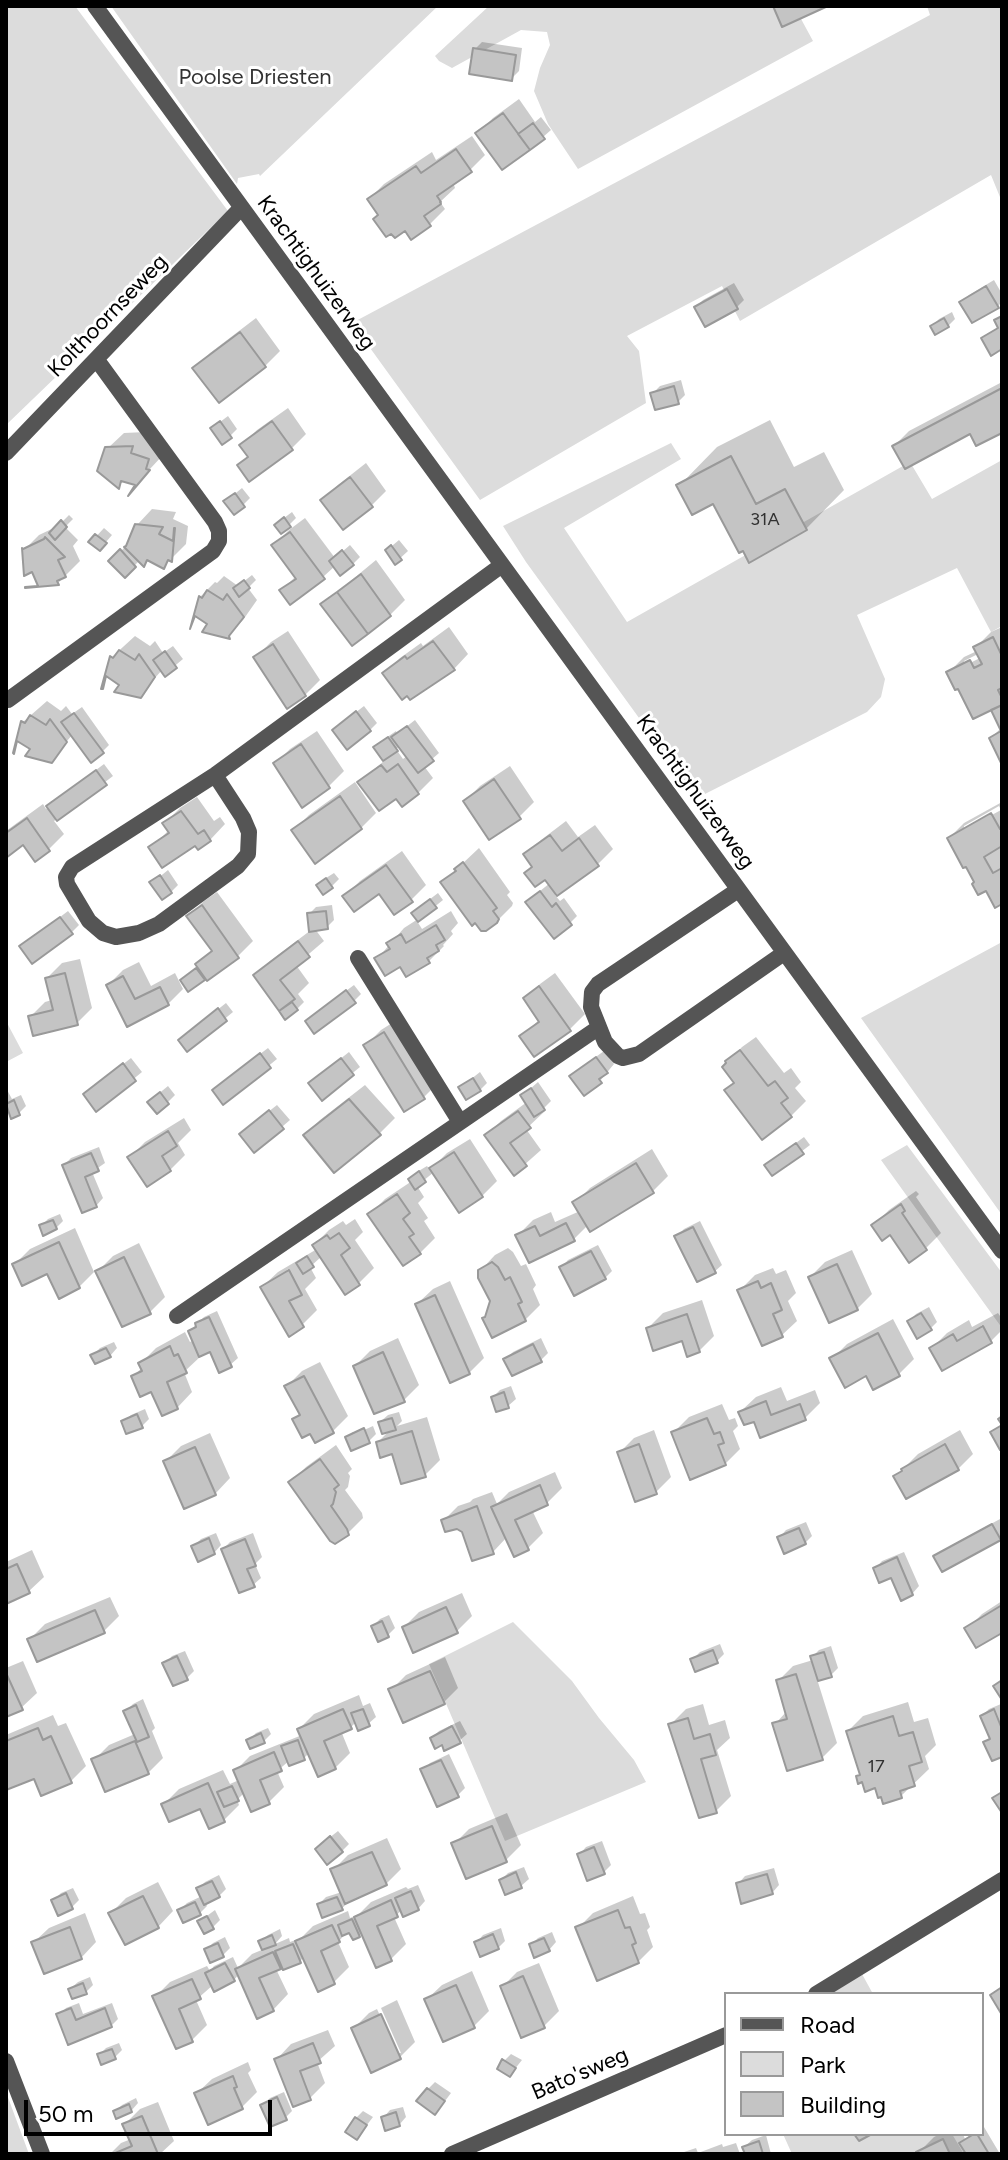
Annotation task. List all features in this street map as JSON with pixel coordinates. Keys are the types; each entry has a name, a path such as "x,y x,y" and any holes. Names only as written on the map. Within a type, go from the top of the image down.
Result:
{"street":[{"name":"Krachtighuizerweg","path":"95,6 1002,1251"},
{"name":"Kolthoornseweg","path":"6,453 241,208"},
{"path":"8,700 213,551 219,541 215,522 97,360"},
{"path":"215,775 249,832 248,854 238,866 159,924 139,933 116,937 103,933 89,921 67,884 68,871 215,775 502,565"},
{"name":"Krachtighuizerweg","path":"598,1028 591,1007 592,992 598,984 738,890"},
{"path":"177,1316 598,1028 605,1042 618,1056 623,1058 639,1054 784,953"},
{"path":"358,958 460,1122"},
{"path":"819,1992 1002,1880"},
{"name":"Bato'sweg","path":"452,2154 724,2036"},
{"path":"6,2061 42,2154"}],"green space":[{"path":"6,6 75,6 228,211 6,425"},
{"name":"Poolse Driesten","path":"111,6 438,6 260,176 238,178 237,184"},
{"path":"489,6 794,6 813,41 578,169 548,124 534,91 550,45 547,32 521,30 452,68 435,56"},
{"path":"927,6 1002,6 1002,202 991,175 740,321 722,286 627,336 639,351 646,403 480,500 352,323 930,15"},
{"path":"671,443 681,459 564,528 627,622 910,462 932,499 1002,460 1002,626 991,632 957,568 857,615 885,679 881,697 867,712 697,798 503,526"},
{"path":"1002,942 1002,1215 861,1018"},
{"path":"6,1021 23,1053 6,1062"},
{"path":"907,1145 1002,1273 1002,1328 881,1160"},
{"path":"513,1622 572,1681 634,1760 646,1782 505,1841 429,1664"},
{"path":"862,1974 872,1992 834,1992"},
{"path":"6,2092 29,2154 6,2154"},
{"path":"784,2136 953,2136 964,2154 792,2154"}],"building":[{"path":"773,6 828,6 782,27"},
{"path":"473,48 516,55 512,81 469,74"},
{"path":"503,113 530,150 502,170 475,133"},
{"path":"533,123 545,139 530,150 518,134"},
{"path":"456,149 472,172 437,196 441,204 424,216 431,226 411,240 405,231 395,238 391,234 386,237 373,219 378,215 367,199 416,166 421,173"},
{"path":"986,286 999,308 972,323 959,302"},
{"path":"727,289 738,309 705,327 694,307"},
{"path":"1002,316 1002,349 991,356 981,338 998,328 994,320"},
{"path":"944,318 949,327 935,335 930,326"},
{"path":"240,332 266,367 219,403 192,368"},
{"path":"674,386 679,404 655,410 650,393"},
{"path":"1002,388 1002,433 976,446 970,434 905,469 892,446"},
{"path":"220,421 232,438 222,445 210,428"},
{"path":"272,421 293,450 249,482 237,465 248,457 239,445"},
{"path":"133,446 131,453 149,459 146,469 150,470 128,496 135,485 121,481 119,489 97,471 105,447"},
{"path":"731,456 756,504 785,489 807,530 749,563 743,551 739,553 713,504 692,515 676,485"},
{"path":"350,477 373,507 343,530 320,500"},
{"path":"235,493 245,507 234,515 223,501"},
{"path":"284,517 291,527 281,534 274,525"},
{"path":"61,520 67,527 55,540 49,533"},
{"path":"135,524 163,527 159,534 173,541 175,528 172,562 168,560 164,569 147,560 144,567 124,547"},
{"path":"290,532 325,579 290,605 279,590 296,579 271,545"},
{"path":"95,534 107,543 100,551 88,542"},
{"path":"45,537 65,557 58,560 66,577 57,581 59,585 25,588 38,586 32,572 24,576 22,548"},
{"path":"391,545 402,560 395,565 385,550"},
{"path":"120,549 136,567 125,578 108,561"},
{"path":"342,550 354,565 340,576 329,561"},
{"path":"361,574 391,616 368,634 337,592"},
{"path":"244,580 250,588 239,597 233,588"},
{"path":"207,590 223,600 227,594 244,617 229,636 230,639 202,632 207,624 195,616 190,629 199,596 202,598"},
{"path":"337,592 368,634 352,646 320,604"},
{"path":"993,637 1002,656 1002,688 998,690 1002,705 973,719 946,672 970,660 974,668 982,664 973,647"},
{"path":"433,641 455,670 410,700 407,696 402,700 382,673"},
{"path":"273,644 306,696 287,709 253,657"},
{"path":"119,650 135,660 139,654 155,677 141,698 114,692 119,685 106,676 101,689 110,656 113,658"},
{"path":"165,651 177,668 165,677 153,660"},
{"path":"1002,705 1002,765 989,738 1001,731 991,710"},
{"path":"356,711 371,731 347,750 332,730"},
{"path":"74,713 104,753 91,763 61,722"},
{"path":"30,715 46,725 50,719 67,742 52,763 25,756 30,749 17,741 13,753 21,721 25,723"},
{"path":"407,726 434,761 418,773 391,737"},
{"path":"388,737 398,751 383,761 373,747"},
{"path":"301,744 330,788 302,808 273,763"},
{"path":"398,764 419,794 402,807 396,799 379,811 357,782 381,765 387,772"},
{"path":"96,770 107,785 57,821 46,806"},
{"path":"494,779 521,819 489,840 463,801"},
{"path":"340,796 362,829 315,864 291,830"},
{"path":"181,811 198,834 204,830 211,841 198,850 195,846 162,868 148,847 169,833 162,823"},
{"path":"991,813 1002,828 1002,846 984,857 993,873 1002,868 1002,904 995,908 986,891 978,895 966,867 963,868 947,838"},
{"path":"27,818 50,851 35,862 23,845 6,858 6,833"},
{"path":"550,835 562,851 579,838 599,866 557,896 545,880 535,887 524,873 532,867 523,854"},
{"path":"463,862 497,908 493,911 499,919 486,931 481,931 475,923 472,926 440,882"},
{"path":"386,865 413,902 394,915 379,894 354,912 342,896"},
{"path":"160,875 172,893 162,900 149,882"},
{"path":"326,878 333,888 323,895 316,885"},
{"path":"540,891 552,907 556,903 572,925 554,939 525,902"},
{"path":"430,899 437,908 418,922 411,913"},
{"path":"202,905 239,958 207,981 195,964 212,951 186,916"},
{"path":"326,911 328,929 309,932 307,913"},
{"path":"60,917 73,934 32,964 19,946"},
{"path":"436,925 445,940 436,945 439,951 427,958 430,963 406,977 400,967 385,976 374,958 390,949 386,943 401,934 406,943"},
{"path":"298,941 310,957 280,980 295,999 279,1011 253,975"},
{"path":"196,968 205,980 188,992 180,980"},
{"path":"65,973 78,1025 33,1036 28,1016 53,1010 45,978"},
{"path":"123,976 135,999 160,987 169,1005 127,1027 106,985"},
{"path":"539,986 571,1031 534,1057 519,1036 539,1022 523,998"},
{"path":"346,990 356,1003 314,1034 305,1021"},
{"path":"292,1002 298,1010 285,1020 279,1011"},
{"path":"218,1008 227,1021 187,1052 178,1040"},
{"path":"384,1032 425,1099 404,1112 363,1045"},
{"path":"740,1050 768,1086 775,1081 788,1098 781,1103 792,1117 762,1140 724,1090 734,1083 722,1067"},
{"path":"260,1053 271,1068 223,1105 212,1090"},
{"path":"596,1057 608,1073 599,1079 602,1083 584,1096 569,1076"},
{"path":"341,1058 354,1075 322,1101 308,1083"},
{"path":"123,1063 136,1081 96,1112 83,1094"},
{"path":"473,1078 481,1091 466,1100 458,1087"},
{"path":"531,1088 545,1110 534,1117 520,1095"},
{"path":"160,1092 169,1104 157,1114 147,1102"},
{"path":"349,1099 381,1135 334,1173 303,1135"},
{"path":"14,1100 20,1115 11,1119 6,1104"},
{"path":"269,1110 284,1129 254,1153 239,1134"},
{"path":"518,1111 531,1128 510,1143 527,1166 514,1176 484,1135"},
{"path":"168,1131 177,1146 162,1156 171,1171 147,1187 127,1157"},
{"path":"796,1143 804,1154 772,1176 764,1165"},
{"path":"454,1152 483,1197 459,1213 429,1168"},
{"path":"91,1153 99,1171 85,1177 97,1207 82,1213 62,1165"},
{"path":"636,1163 654,1193 590,1232 572,1202"},
{"path":"419,1171 426,1182 415,1190 408,1179"},
{"path":"397,1194 410,1213 403,1219 414,1234 409,1237 421,1254 403,1266 367,1214"},
{"path":"901,1204 905,1211 902,1213 927,1250 909,1263 890,1235 882,1241 871,1225"},
{"path":"53,1220 57,1229 43,1236 39,1225"},
{"path":"566,1223 575,1241 529,1263 515,1235 535,1226 540,1236"},
{"path":"693,1227 716,1273 697,1282 674,1236"},
{"path":"339,1233 350,1248 341,1255 360,1285 345,1295 312,1245 327,1235 330,1239"},
{"path":"59,1242 80,1288 59,1299 47,1274 22,1286 12,1264"},
{"path":"591,1251 606,1279 574,1296 559,1267"},
{"path":"307,1256 314,1267 303,1274 296,1263"},
{"path":"124,1257 151,1314 122,1327 95,1271"},
{"path":"492,1262 505,1280 510,1277 522,1302 518,1304 526,1321 492,1338 482,1318 490,1301 478,1278 478,1270"},
{"path":"837,1264 858,1310 829,1323 808,1277"},
{"path":"289,1270 302,1295 289,1301 304,1327 289,1337 260,1287"},
{"path":"758,1281 761,1288 771,1283 782,1310 773,1314 783,1337 762,1346 737,1290"},
{"path":"435,1295 470,1374 450,1383 415,1304"},
{"path":"921,1313 932,1330 917,1339 907,1321"},
{"path":"687,1314 700,1352 687,1357 682,1341 653,1351 646,1328"},
{"path":"209,1317 232,1367 219,1373 210,1352 199,1357 188,1331 196,1327 195,1323"},
{"path":"983,1326 992,1343 942,1371 929,1348 953,1334 957,1341"},
{"path":"878,1333 900,1376 873,1390 866,1376 845,1388 829,1358"},
{"path":"533,1344 542,1362 512,1376 503,1359"},
{"path":"170,1346 174,1356 178,1354 187,1373 167,1382 178,1409 162,1416 151,1392 140,1397 131,1376 142,1371 138,1363"},
{"path":"106,1348 111,1357 95,1364 90,1355"},
{"path":"383,1352 405,1402 374,1414 353,1366"},
{"path":"304,1376 334,1433 315,1443 310,1434 302,1438 292,1419 300,1415 284,1386"},
{"path":"504,1392 509,1408 496,1412 491,1397"},
{"path":"766,1401 771,1415 800,1404 806,1420 760,1438 754,1422 744,1425 738,1412"},
{"path":"137,1414 143,1428 126,1434 121,1421"},
{"path":"392,1418 396,1430 382,1434 378,1422"},
{"path":"707,1418 714,1434 720,1432 724,1443 718,1445 726,1465 690,1480 671,1432"},
{"path":"1002,1425 1002,1449 1000,1450 990,1432"},
{"path":"364,1428 370,1443 351,1451 345,1437"},
{"path":"412,1431 426,1477 401,1484 392,1454 380,1458 376,1442"},
{"path":"639,1444 657,1494 635,1502 617,1452"},
{"path":"945,1444 959,1470 906,1499 893,1476"},
{"path":"195,1447 216,1495 184,1509 163,1461"},
{"path":"320,1459 339,1485 334,1489 336,1492 331,1506 349,1535 335,1544 288,1482"},
{"path":"540,1485 548,1505 515,1520 529,1550 514,1557 491,1507"},
{"path":"477,1506 494,1554 472,1561 462,1532 457,1529 445,1532 441,1520"},
{"path":"992,1524 1001,1540 942,1572 933,1556"},
{"path":"799,1528 806,1544 784,1554 777,1537"},
{"path":"209,1538 215,1554 198,1562 191,1546"},
{"path":"245,1539 256,1566 247,1569 255,1587 239,1593 221,1549"},
{"path":"897,1557 913,1595 901,1601 891,1578 879,1583 873,1568"},
{"path":"17,1564 30,1593 6,1604 6,1569"},
{"path":"1002,1605 1002,1633 976,1648 964,1628"},
{"path":"446,1607 458,1633 413,1653 402,1627"},
{"path":"95,1610 105,1633 37,1662 27,1639"},
{"path":"382,1621 389,1637 378,1642 371,1626"},
{"path":"713,1650 718,1663 695,1672 690,1659"},
{"path":"824,1652 832,1677 818,1681 810,1656"},
{"path":"177,1656 188,1680 173,1686 162,1663"},
{"path":"430,1671 445,1704 403,1723 388,1689"},
{"path":"796,1674 823,1760 787,1771 772,1723 787,1719 776,1680"},
{"path":"6,1675 23,1710 6,1717"},
{"path":"1002,1680 1002,1700 993,1686"},
{"path":"136,1705 149,1737 137,1742 123,1711"},
{"path":"343,1709 352,1729 324,1741 336,1769 318,1777 297,1729"},
{"path":"363,1709 370,1726 358,1731 351,1713"},
{"path":"994,1709 1002,1729 1002,1757 992,1761 983,1742 990,1739 980,1716"},
{"path":"893,1716 899,1736 913,1732 922,1762 909,1766 915,1786 900,1791 902,1798 883,1804 875,1788 865,1792 862,1782 858,1784 856,1776 860,1775 846,1731"},
{"path":"688,1718 694,1739 710,1734 716,1755 701,1759 717,1813 699,1818 668,1724"},
{"path":"452,1726 461,1743 444,1751 442,1745 435,1749 430,1738"},
{"path":"38,1728 43,1740 51,1736 72,1783 41,1796 34,1779 6,1790 6,1741"},
{"path":"261,1733 265,1743 250,1749 246,1740"},
{"path":"298,1740 305,1760 289,1766 281,1746"},
{"path":"135,1741 149,1774 105,1792 91,1759"},
{"path":"274,1752 282,1771 260,1780 270,1804 251,1812 233,1770"},
{"path":"441,1760 459,1797 437,1807 420,1769"},
{"path":"208,1783 225,1822 209,1829 200,1809 169,1822 161,1804"},
{"path":"232,1786 239,1801 224,1807 217,1792"},
{"path":"1002,1792 1002,1813 992,1798"},
{"path":"492,1826 507,1862 466,1879 451,1843"},
{"path":"330,1836 343,1852 327,1865 315,1849"},
{"path":"594,1847 605,1874 587,1881 577,1854"},
{"path":"372,1852 387,1885 345,1904 330,1869"},
{"path":"516,1872 522,1888 505,1895 499,1880"},
{"path":"767,1874 773,1894 741,1904 736,1883"},
{"path":"212,1881 220,1897 204,1905 196,1888"},
{"path":"411,1891 419,1910 403,1917 395,1898"},
{"path":"66,1893 73,1909 58,1916 51,1900"},
{"path":"143,1896 159,1928 125,1945 108,1913"},
{"path":"337,1897 343,1910 322,1918 317,1904"},
{"path":"391,1900 398,1917 377,1926 392,1961 376,1968 354,1917"},
{"path":"195,1902 201,1915 183,1923 177,1910"},
{"path":"618,1910 625,1928 630,1927 636,1943 632,1945 639,1963 597,1981 575,1927"},
{"path":"207,1916 214,1929 204,1934 197,1921"},
{"path":"352,1919 360,1937 353,1940 349,1933 342,1936 338,1925"},
{"path":"332,1925 340,1942 321,1951 335,1984 318,1992 295,1941"},
{"path":"70,1927 82,1959 44,1974 31,1942"},
{"path":"493,1934 499,1949 480,1957 474,1942"},
{"path":"272,1935 276,1945 262,1950 258,1941"},
{"path":"544,1938 550,1951 534,1958 529,1944"},
{"path":"218,1943 224,1957 210,1963 204,1949"},
{"path":"293,1944 301,1963 283,1970 275,1951"},
{"path":"273,1952 281,1969 259,1978 274,2011 257,2019 235,1969"},
{"path":"225,1963 235,1981 214,1992 205,1973"},
{"path":"523,1976 545,2028 521,2038 500,1986"},
{"path":"192,1979 201,1999 179,2009 193,2042 176,2049 152,1996"},
{"path":"83,1983 87,1994 72,1999 68,1989"},
{"path":"456,1985 475,2028 443,2042 424,1999"},
{"path":"1002,1987 1002,2015 990,1995"},
{"path":"71,2008 76,2020 105,2008 112,2027 68,2045 56,2014"},
{"path":"381,2014 401,2059 371,2073 351,2028"},
{"path":"313,2043 321,2063 300,2071 311,2100 293,2107 274,2059"},
{"path":"112,2049 116,2059 101,2065 97,2054"},
{"path":"502,2059 516,2068 510,2077 497,2069"},
{"path":"233,2076 237,2087 234,2088 243,2109 208,2125 194,2093"},
{"path":"427,2088 445,2101 435,2115 416,2101"},
{"path":"277,2097 287,2120 270,2127 260,2105"},
{"path":"129,2104 132,2112 116,2119 113,2111"},
{"path":"396,2112 400,2126 385,2131 381,2117"},
{"path":"142,2116 158,2154 113,2154 132,2146 122,2124"},
{"path":"355,2117 367,2125 357,2140 345,2132"},
{"path":"971,2136 978,2136 989,2154 966,2154 959,2143"},
{"path":"943,2139 950,2154 917,2154 916,2152"},
{"path":"759,2141 763,2154 745,2154 742,2147"}]}
